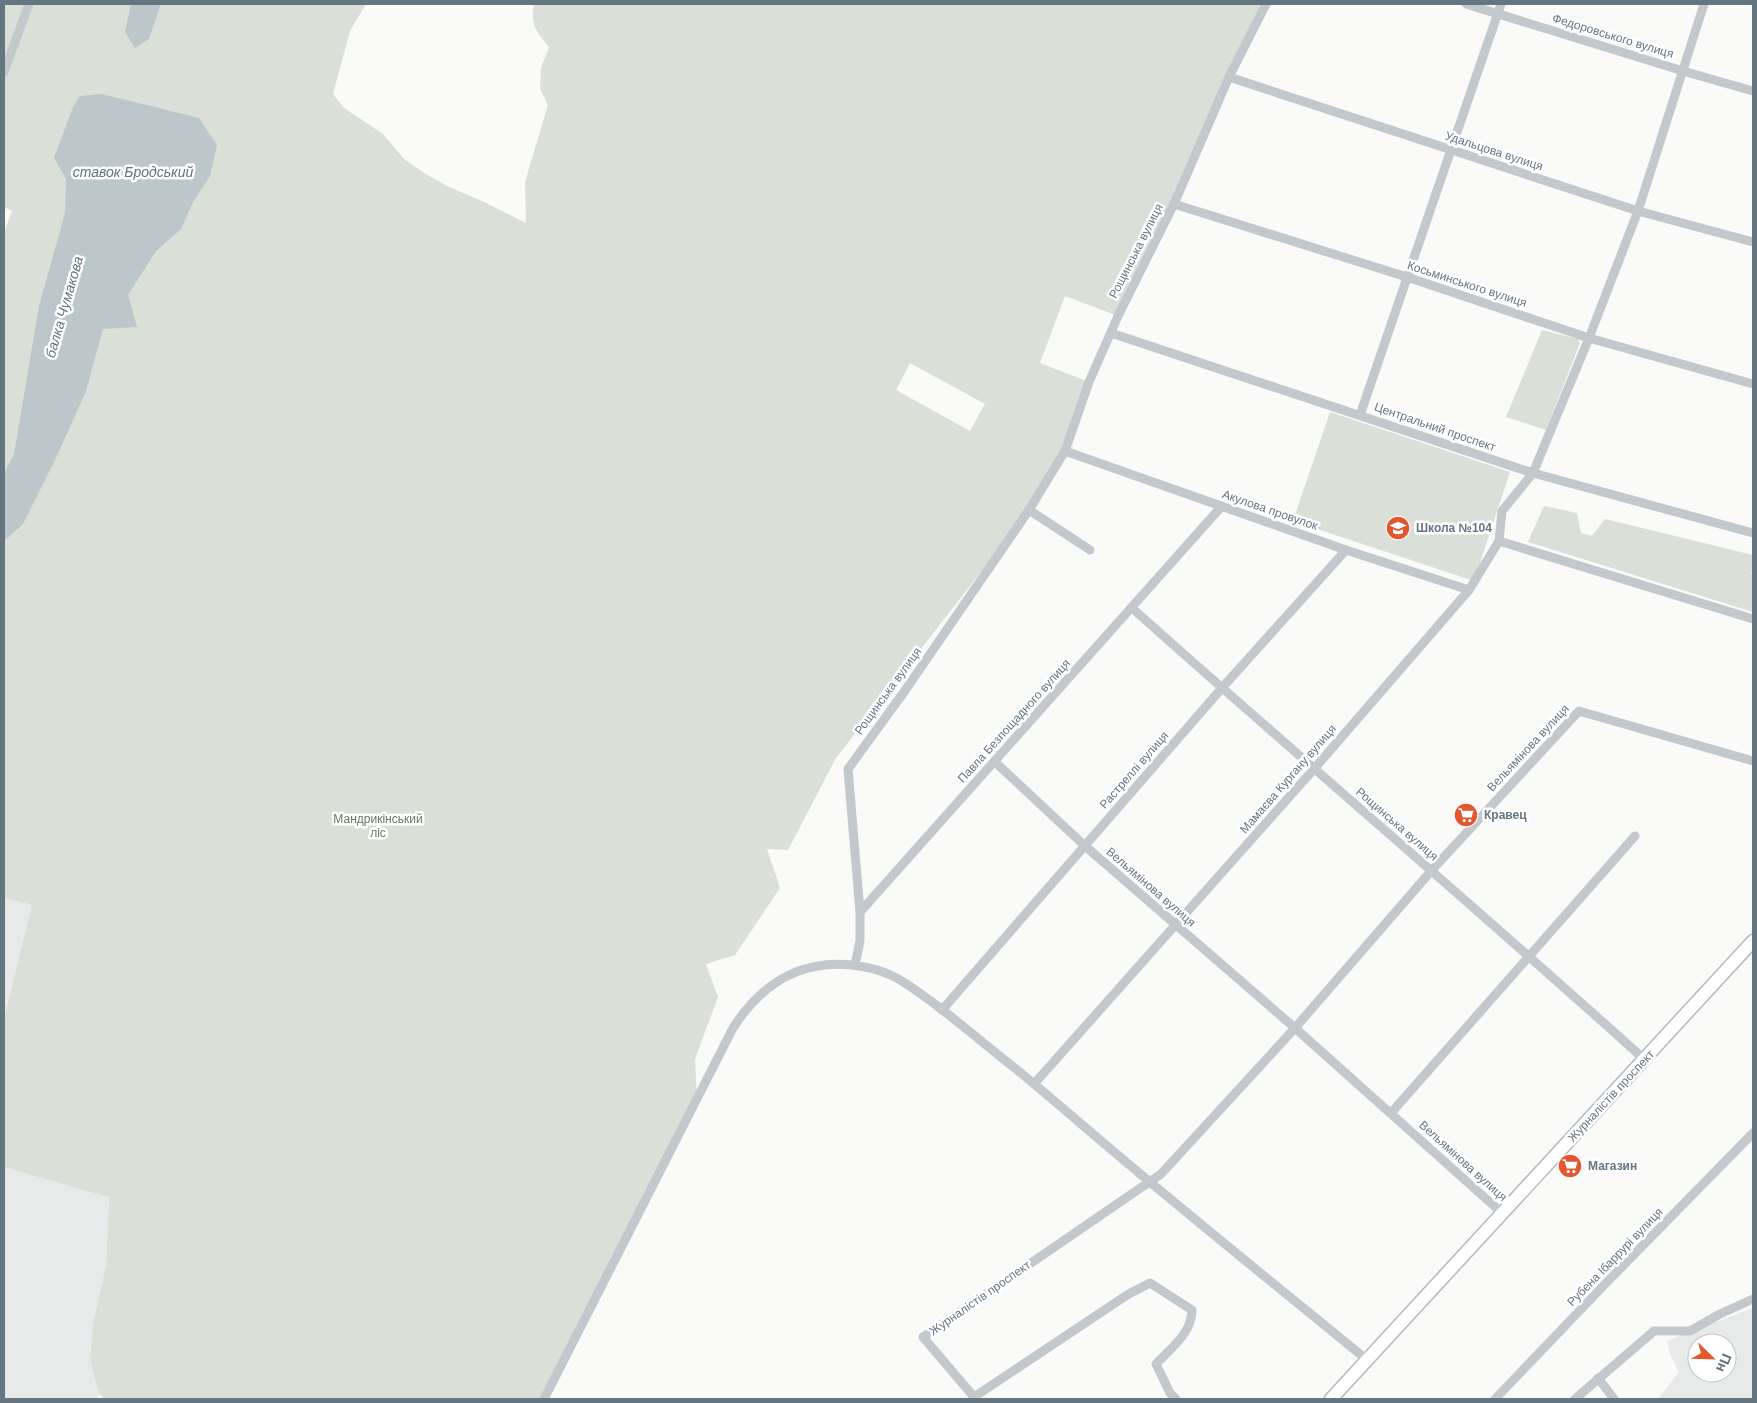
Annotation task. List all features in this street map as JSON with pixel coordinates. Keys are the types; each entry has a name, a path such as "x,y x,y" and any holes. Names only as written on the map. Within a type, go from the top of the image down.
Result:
{"main road":[{"name":"Журналістів проспект","path":"1331,1399 1753,941"}],"street":[{"path":"4,72 29,4"},
{"name":"Рощинська вулиця","path":"860,912 848,769 904,692 1029,510 1065,452 1089,382 1118,316 1174,204 1228,77 1266,4"},
{"name":"Федоровського вулиця","path":"1466,4 1499,8 1684,71 1753,90"},
{"name":"Мамаєва Кургану вулиця","path":"1034,1084 1314,769 1469,590 1498,540 1502,511 1533,473 1589,338 1638,211 1704,4"},
{"path":"1360,415 1499,8"},
{"name":"Удальцова вулиця","path":"1228,77 1638,211 1753,242"},
{"name":"Косьминського вулиця","path":"1174,204 1407,277 1589,338 1753,384"},
{"name":"Центральний проспект","path":"1111,333 1533,473 1753,533"},
{"name":"Акулова провулок","path":"1065,452 1346,550 1469,590"},
{"name":"Павла Безпощадного вулиця","path":"860,912 1221,507"},
{"path":"1029,510 1090,550"},
{"path":"1498,540 1753,619"},
{"name":"Растреллі вулиця","path":"942,1010 1222,688 1346,550"},
{"name":"Рощинська вулиця","path":"1132,608 1314,769 1530,955 1645,1060"},
{"name":"Вельямінова вулиця","path":"1149,1182 1160,1174 1295,1028 1432,870 1579,711 1753,761"},
{"name":"Вельямінова вулиця","path":"995,762 1085,846 1295,1028 1502,1213"},
{"path":"1390,1113 1635,836"},
{"path":"855,965 860,941 860,912"},
{"path":"544,1399 733,1028 745,1010 759,995 780,980 816,965 855,965 878,970 900,978 1034,1084 1149,1182 1367,1360"},
{"name":"Рубена Ібаррурі вулиця","path":"1495,1399 1753,1133"},
{"name":"Журналістів проспект","path":"1149,1182 923,1337 974,1397 1127,1295 1150,1283 1192,1310 1192,1321 1187,1331 1156,1364 1170,1393 1176,1399"},
{"path":"1575,1399 1654,1331 1690,1331 1753,1298"},
{"path":"1598,1378 1614,1399"}],"shaded area":[{"path":"4,898 32,905 4,1018"},
{"path":"4,1167 109,1196 106,1265 93,1324 90,1360 99,1394 97,1399 4,1399"},
{"path":"1753,1308 1753,1399 1658,1399 1679,1372 1670,1354 1667,1341 1687,1333 1687,1383 1737,1383 1737,1333 1688,1333"}],"green space":[{"name":"Мандрикінський ліс","path":"4,4 366,4 350,31 333,94 344,108 383,134 404,159 426,174 447,186 526,223 525,182 548,105 540,89 541,68 549,47 535,27 533,17 534,4 1266,4 1118,316 1065,296 1040,363 1089,382 1075,426 1029,510 836,758 788,850 767,849 780,888 735,955 706,964 718,997 695,1059 697,1100 544,1399 105,1399 99,1394 90,1360 93,1324 106,1265 109,1197 4,1167 4,1018 32,905 4,898 4,233 12,211 4,207","holes":["910,363 985,404 970,431 896,390"]},
{"path":"1542,330 1578,339 1580,343 1546,430 1506,417"},
{"path":"1330,412 1510,472 1474,581 1293,521"},
{"path":"1544,506 1577,513 1581,533 1592,536 1605,519 1753,555 1751,574 1753,575 1753,612 1528,542"}],"water":[{"path":"131,4 161,4 149,39 135,48 125,32"},
{"name":"ставок Бродський","path":"102,94 199,118 217,145 210,176 193,202 181,229 156,251 128,295 137,327 103,329 86,391 56,458 23,524 4,541 4,474 14,454 39,306 65,213 66,179 54,158 73,107 80,96"}],"place":[{"name":"Школа №104","path":"1398,528"},
{"name":"Кравец","path":"1466,815"},
{"name":"Магазин","path":"1570,1166"}],"water label":[{"name":"балка Чумакова","path":"64,307"}]}
